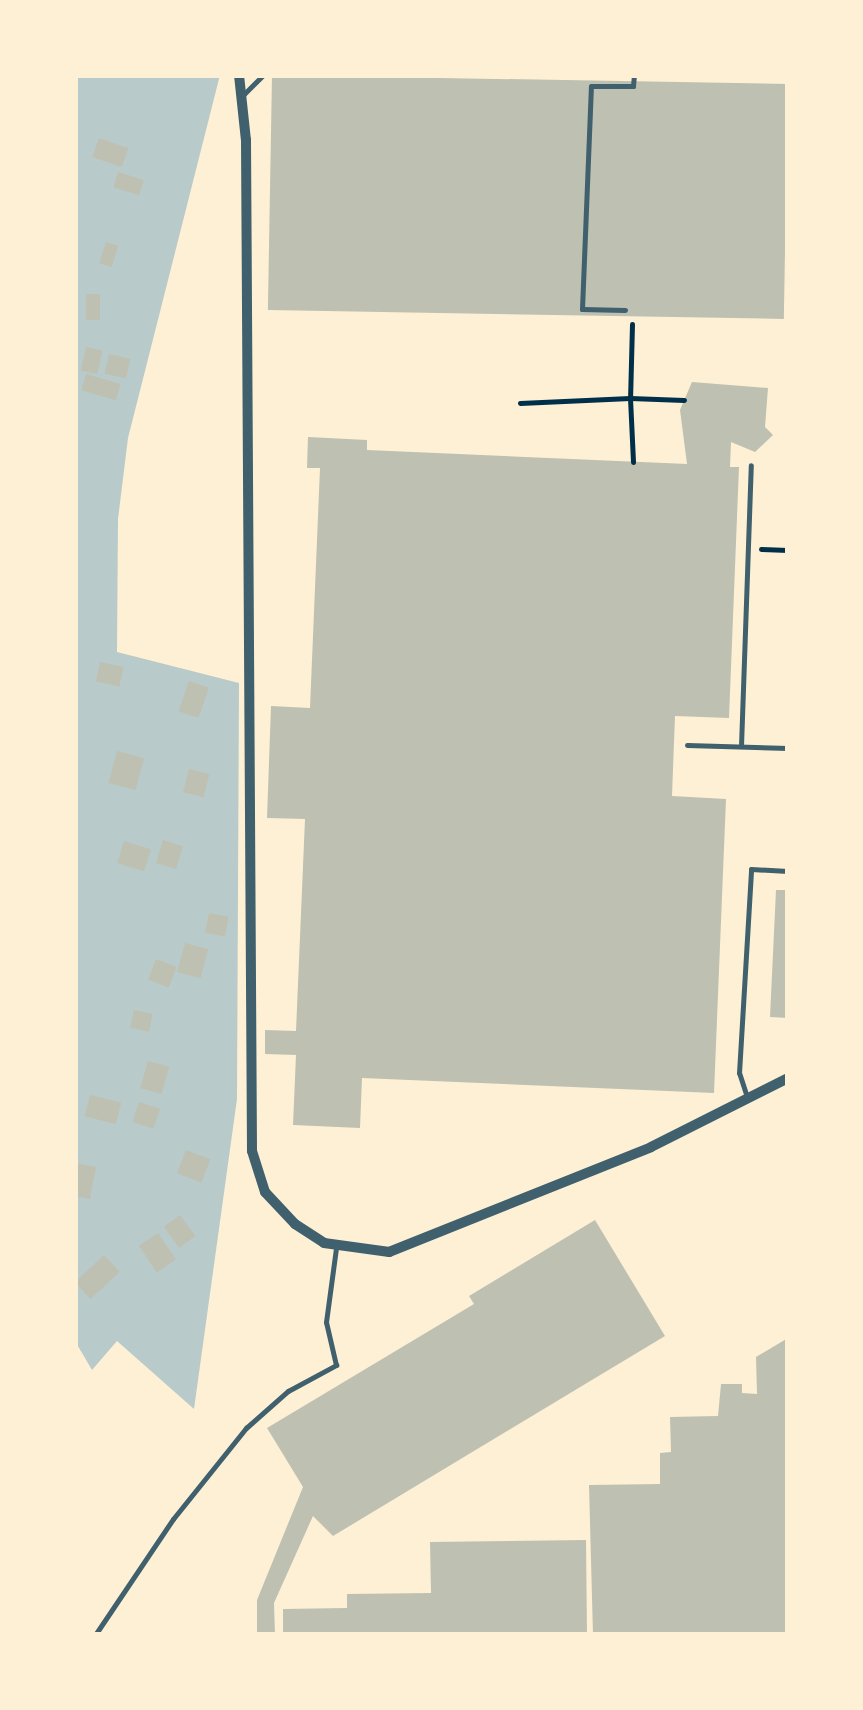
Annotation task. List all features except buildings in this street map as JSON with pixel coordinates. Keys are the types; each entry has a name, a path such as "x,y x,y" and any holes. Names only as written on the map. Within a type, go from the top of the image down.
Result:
{"street":[{"path":"239,75 252,1150 256,1174 277,1208 336,1247 375,1253 407,1247 651,1146 788,1078"}],"lane":[{"path":"240,100 263,75"},
{"path":"629,311 582,309 591,86 633,86 634,75"},
{"path":"741,746 751,465"},
{"path":"687,744 788,748"},
{"path":"747,1097 739,1073 751,868 788,871"},
{"path":"95,1635 234,1442 288,1392 336,1365 326,1322 336,1247"}],"path":[{"path":"629,311 633,462"},
{"path":"520,403 684,400"},
{"path":"757,549 788,550"}],"shaded area":[{"path":"75,75 220,75 128,438 118,519 117,652 239,683 237,1099 194,1409 117,1341 92,1370 75,1341"}]}
